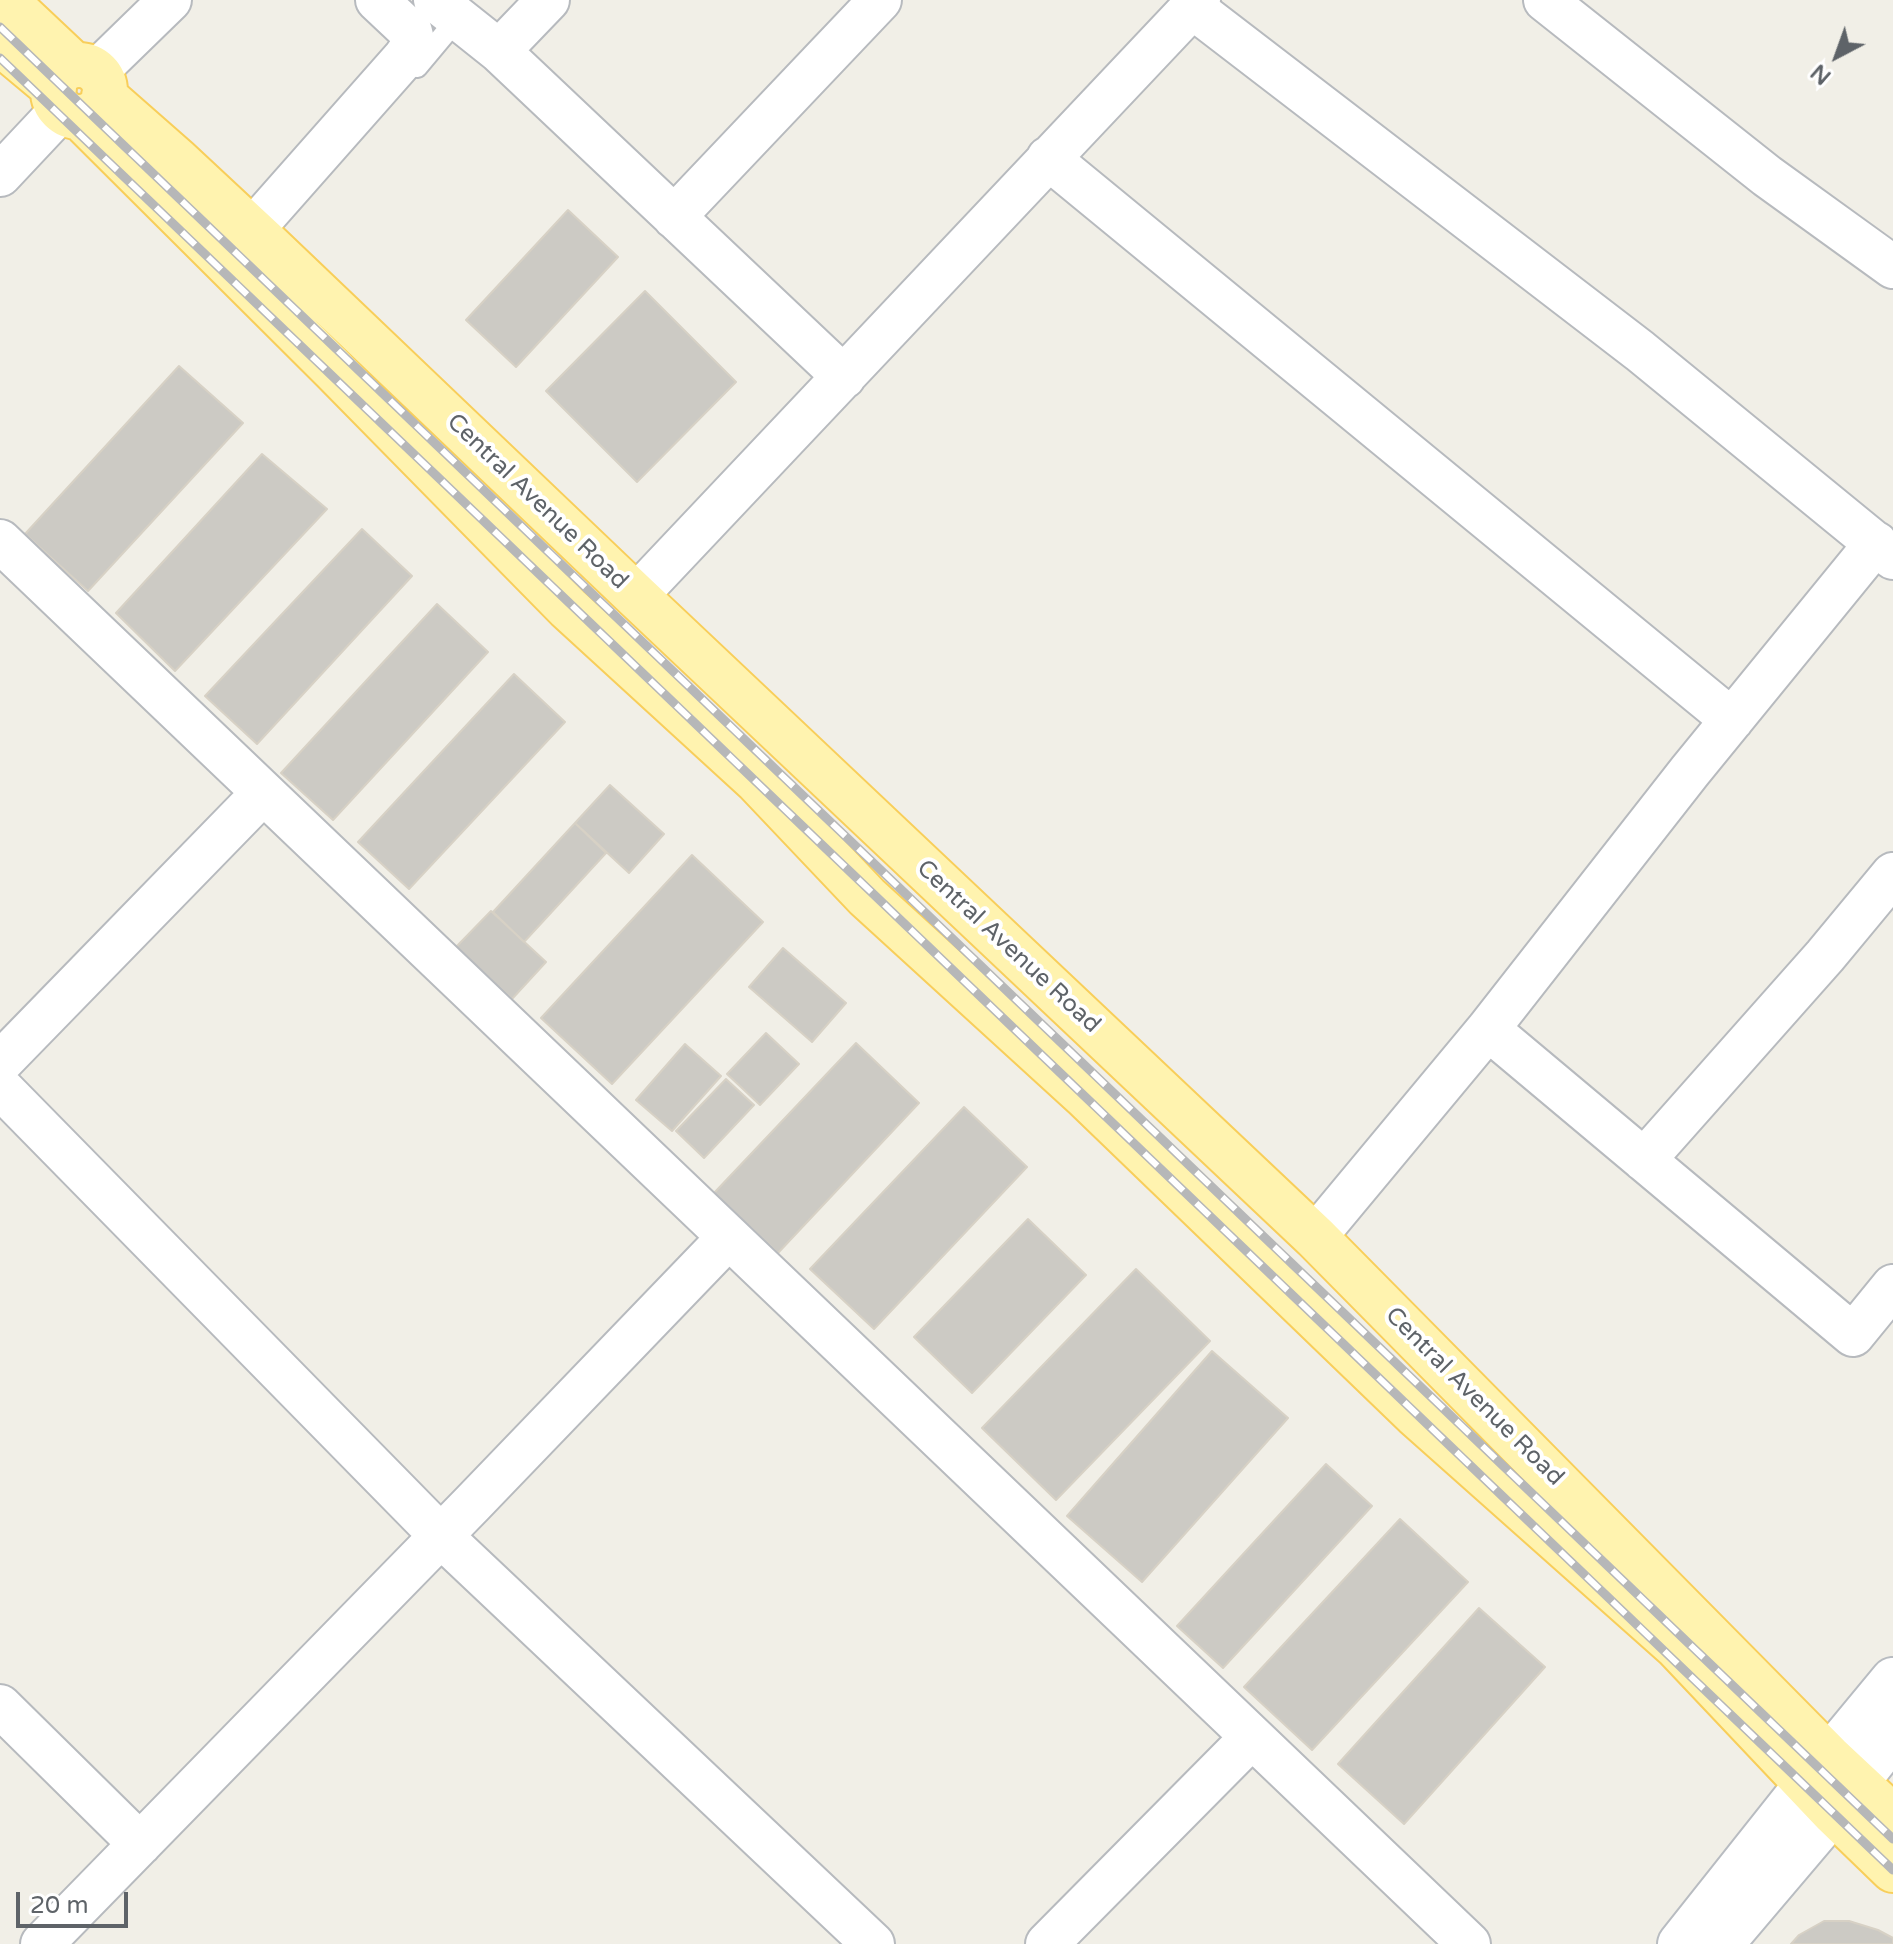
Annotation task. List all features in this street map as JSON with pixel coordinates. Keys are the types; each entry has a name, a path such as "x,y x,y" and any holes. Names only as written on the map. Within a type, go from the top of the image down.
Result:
{"main road":[{"name":"Central Avenue Road","path":"5,0 78,91 178,161 259,236 1315,1237 1831,1784 1893,1817"},
{"path":"0,43 78,91 334,370 568,608 757,781 867,897 1084,1095 1415,1414 1831,1784 1893,1870"},
{"path":"1721,1944 1831,1784 1893,1680"},
{"path":"1680,1944 1831,1784 1893,1736"}],"street":[{"path":"0,175 78,91 170,0"},
{"path":"259,236 414,44 411,32 377,0"},
{"path":"499,51 548,0"},
{"path":"674,217 880,0"},
{"path":"1545,0 1767,176 1893,267"},
{"path":"636,596 1195,4 1640,351 1884,550 1732,720 1488,1029 1315,1237"},
{"path":"446,9 499,51 844,377"},
{"path":"1048,158 1732,720"},
{"path":"3,550 263,793 1469,1944"},
{"path":"0,1063 263,793"},
{"path":"1644,1160 1825,956 1893,874"},
{"path":"1488,1029 1853,1335 1893,1286"},
{"path":"0,1087 441,1536 873,1944"},
{"path":"42,1944 728,1238"},
{"path":"0,1706 140,1844"},
{"path":"1047,1944 1252,1737"}],"lane":[{"path":"259,236 446,9"}],"building":[{"path":"568,210 618,257 516,367 466,320"},
{"path":"645,291 736,382 637,482 546,391"},
{"path":"179,366 243,423 88,591 25,534"},
{"path":"262,454 327,509 175,671 116,613"},
{"path":"362,529 412,576 257,744 205,696"},
{"path":"437,604 488,652 333,820 281,773"},
{"path":"514,674 565,722 409,889 358,842"},
{"path":"610,785 664,834 629,873 575,823"},
{"path":"575,823 606,853 524,942 493,912"},
{"path":"692,855 763,922 612,1084 541,1018"},
{"path":"491,911 546,962 512,999 456,947"},
{"path":"783,948 846,1003 812,1042 749,987"},
{"path":"766,1033 799,1064 760,1105 727,1074"},
{"path":"856,1043 919,1103 778,1253 714,1193"},
{"path":"685,1044 721,1076 672,1131 636,1100"},
{"path":"726,1079 754,1105 704,1158 676,1131"},
{"path":"964,1107 1027,1167 874,1329 810,1269"},
{"path":"1028,1219 1086,1275 972,1393 914,1337"},
{"path":"1136,1269 1210,1341 1056,1500 982,1428"},
{"path":"1212,1351 1288,1418 1142,1582 1067,1516"},
{"path":"1326,1464 1372,1506 1223,1668 1177,1626"},
{"path":"1400,1519 1468,1582 1312,1750 1244,1687"},
{"path":"1479,1608 1545,1667 1404,1824 1338,1764"},
{"path":"1824,1921 1849,1921 1878,1930 1893,1938 1893,1944 1791,1944 1799,1935"}],"railway":[{"path":"0,27 1893,1839"},
{"path":"0,58 1893,1870"}]}
